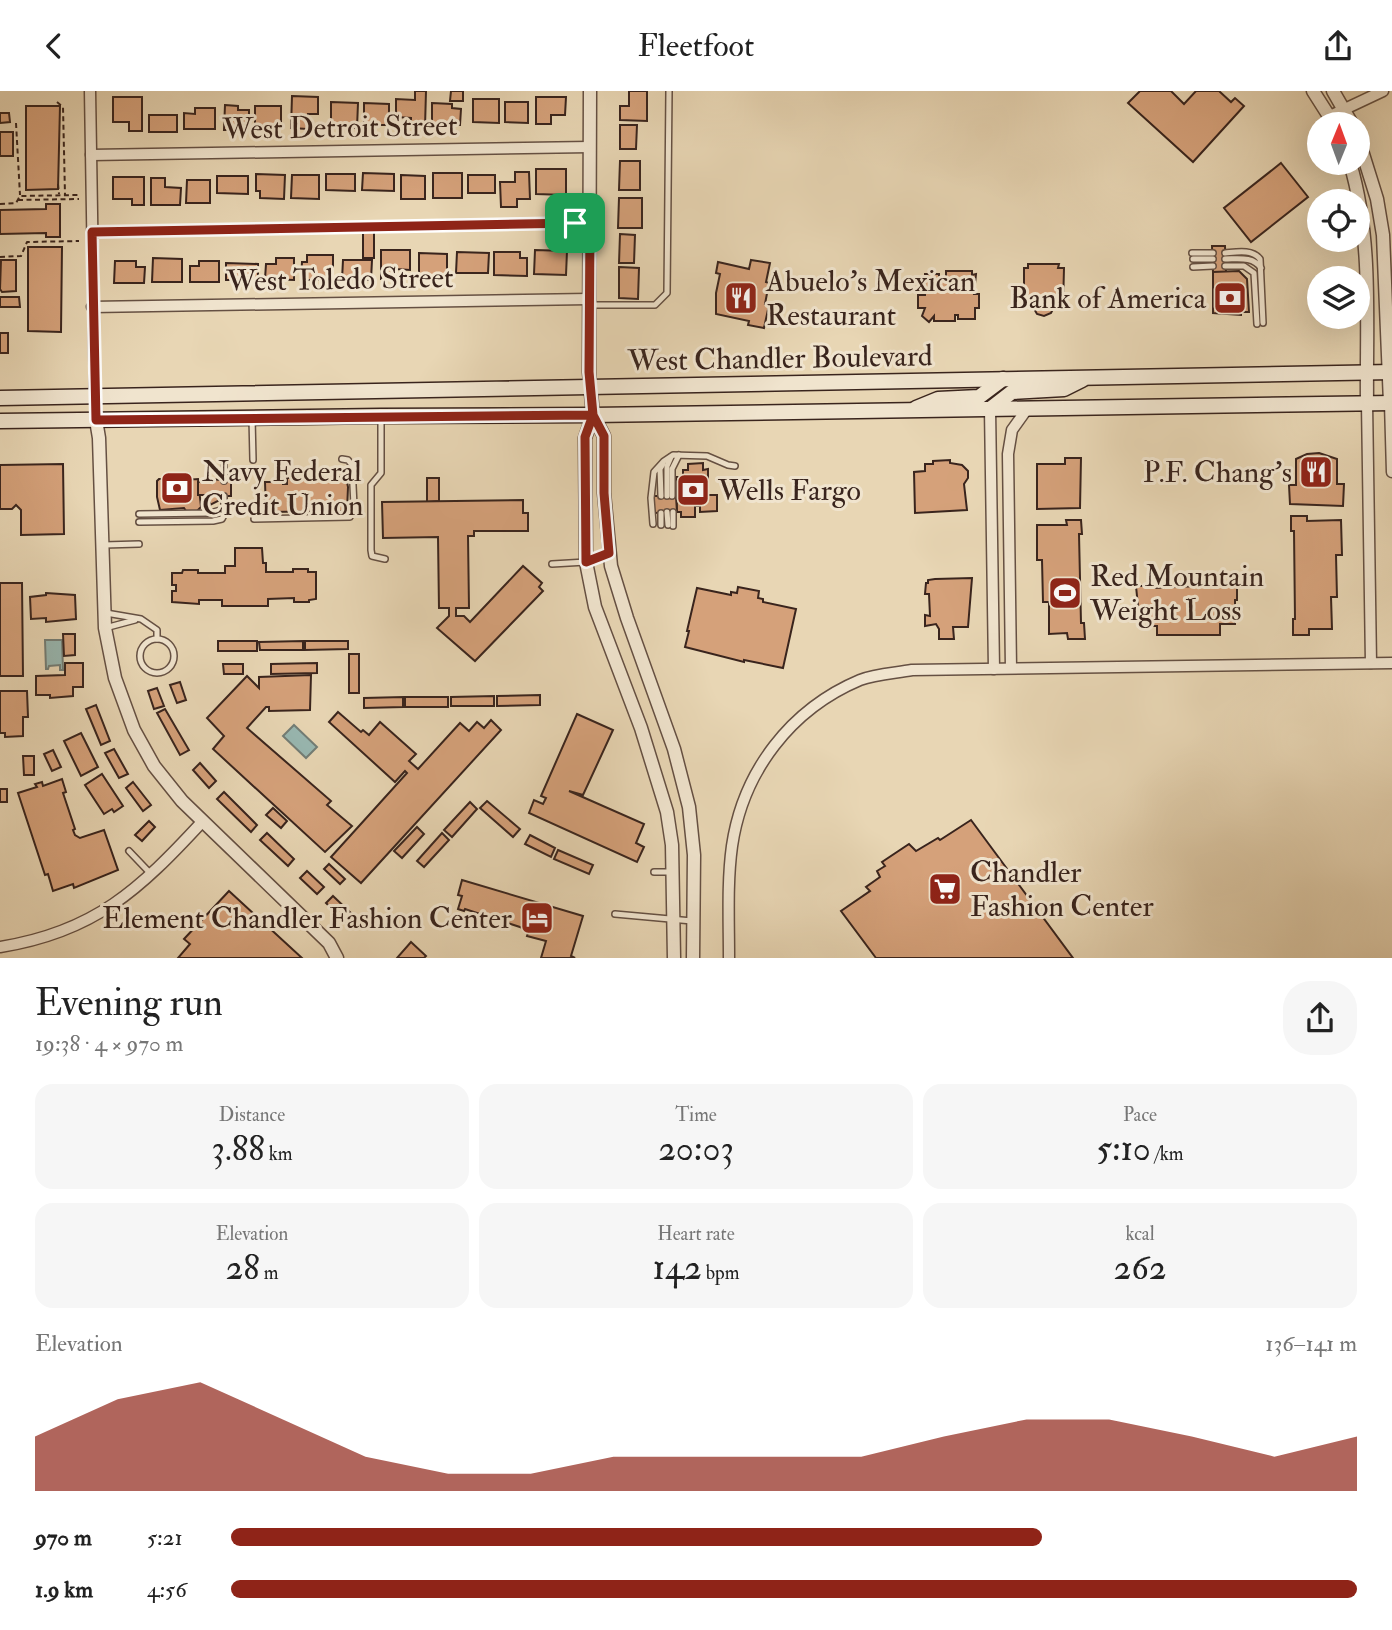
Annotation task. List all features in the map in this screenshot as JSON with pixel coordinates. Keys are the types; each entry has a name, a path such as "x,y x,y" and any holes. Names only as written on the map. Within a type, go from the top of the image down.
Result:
{"main road":[{"name":"West Chandler Boulevard","path":"0,421 96,408 592,387 1390,372"},
{"path":"990,409 1012,392 1064,390 1086,378"},
{"path":"908,411 938,399 979,397 1003,379"},
{"name":"West Chandler Boulevard","path":"0,398 96,408 252,417 593,415 1391,403"}],"street":[{"path":"90,91 92,307 99,438 103,613 115,678 134,730 154,766 202,822 329,943 337,958"},
{"path":"590,91 589,372 593,415 585,437 586,562 595,607 638,719 662,793 670,829 674,873 674,958"},
{"path":"1314,91 1327,112"},
{"path":"1333,91 1346,112"},
{"path":"1341,112 1383,91"},
{"name":"West Detroit Street","path":"91,155 590,147"},
{"path":"1353,175 1363,220 1371,663"},
{"path":"1370,175 1383,235 1392,472"},
{"name":"West Toledo Street","path":"92,307 589,302"},
{"path":"990,409 994,669"},
{"path":"1011,668 1008,454 1012,430 1027,409"},
{"path":"593,415 604,436 604,493 609,553 622,605 685,785 693,836 693,958"},
{"path":"586,562 609,553"},
{"path":"729,958 730,877 736,825 750,783 775,743 813,706 862,679 912,670 1392,663"},
{"path":"0,947 31,941 82,922 124,898 152,875 202,822"}],"lane":[{"path":"589,302 655,305 667,293 669,91"},
{"path":"92,232 590,223"},
{"path":"1250,252 1260,259 1260,323 1254,273 1225,259 1250,252"},
{"path":"1193,260 1213,260 1193,260"},
{"path":"381,416 381,473 373,480 370,492 371,550 372,556 385,559"},
{"path":"252,417 253,460"},
{"path":"667,496 672,469 679,455"},
{"path":"653,524 651,498 654,472 664,461 679,455 707,456 734,466"},
{"path":"667,496 667,466 671,457"},
{"path":"254,520 350,517 354,506 352,465 348,460 342,459"},
{"path":"224,461 224,481"},
{"path":"664,461 660,469 667,496"},
{"path":"139,522 222,519 224,496"},
{"path":"139,514 210,513 224,509"},
{"path":"667,525 667,512 667,525"},
{"path":"101,545 139,544"},
{"path":"552,564 586,562"},
{"path":"103,613 141,619 157,630 157,639"},
{"path":"105,628 137,619"},
{"path":"157,639 170,645 174,655 168,669 156,673 142,664 140,653 145,643 157,639"},
{"path":"129,851 152,875"},
{"path":"654,872 674,873"},
{"path":"615,914 694,921"}],"path":[{"path":"57,102 63,107 65,195"},
{"path":"0,204 16,203 20,196 16,123"},
{"path":"58,184 59,195"},
{"path":"27,190 27,196"},
{"path":"18,200 79,197 20,196"},
{"path":"0,257 21,256 27,242 79,241"}],"water":[{"path":"45,640 62,640 63,670 60,670 60,665 46,669"},
{"path":"294,725 317,747 306,758 283,736"}],"building":[{"path":"415,91 426,91 425,127 411,126 411,118 396,117 396,99 415,100"},
{"path":"451,91 463,91 463,101 450,101"},
{"path":"629,91 647,91 647,121 620,120 620,106 629,106"},
{"path":"1140,91 1171,91 1184,104 1196,91 1219,91 1231,102 1235,98 1244,106 1193,162 1128,103"},
{"path":"292,96 318,97 318,114 308,114 308,129 291,128"},
{"path":"113,97 142,97 142,131 129,131 129,122 113,122"},
{"path":"536,97 566,97 565,115 551,115 551,124 536,124"},
{"path":"473,99 499,99 499,123 473,122"},
{"path":"331,102 358,103 357,128 331,127"},
{"path":"505,102 528,102 528,123 505,122"},
{"path":"364,103 389,104 389,125 364,125"},
{"path":"432,103 452,104 452,108 461,109 460,125 432,125"},
{"path":"225,105 238,106 238,110 249,110 249,126 240,126 240,130 224,130"},
{"path":"26,106 60,106 58,189 26,190"},
{"path":"255,106 281,106 281,126 255,125"},
{"path":"195,108 215,108 215,129 184,129 184,113 195,114"},
{"path":"0,113 9,113 10,122 0,123"},
{"path":"149,115 177,115 177,132 149,132"},
{"path":"620,125 637,125 636,149 620,149"},
{"path":"0,132 13,132 13,156 0,156"},
{"path":"620,161 640,161 640,190 619,190"},
{"path":"1281,163 1307,196 1251,242 1224,208"},
{"path":"536,169 566,169 566,195 536,194"},
{"path":"515,172 529,172 530,199 517,199 517,207 501,207 500,182 515,182"},
{"path":"363,173 394,174 394,191 362,190"},
{"path":"433,173 462,173 462,198 433,198"},
{"path":"256,174 285,175 284,199 260,198 260,191 256,191"},
{"path":"326,174 355,174 355,191 326,190"},
{"path":"292,175 319,175 319,199 291,198"},
{"path":"401,175 425,176 425,199 401,199"},
{"path":"468,175 495,175 495,193 468,193"},
{"path":"217,176 248,176 248,194 217,193"},
{"path":"113,177 144,177 144,205 132,205 132,199 113,199"},
{"path":"151,178 165,178 165,187 181,188 180,205 151,205"},
{"path":"187,180 210,180 210,203 186,203"},
{"path":"619,198 642,198 642,228 618,228"},
{"path":"46,204 60,204 60,237 46,237 46,233 0,234 0,210 46,209"},
{"path":"363,232 374,232 374,258 363,258"},
{"path":"620,234 635,235 634,263 619,263"},
{"path":"1212,246 1225,246 1226,272 1213,272"},
{"path":"28,247 62,247 61,332 28,331"},
{"path":"381,250 410,250 410,270 396,269 396,279 381,279"},
{"path":"535,250 567,251 566,275 534,274"},
{"path":"457,252 489,253 488,273 456,273"},
{"path":"494,252 520,252 520,258 527,258 527,276 494,275"},
{"path":"419,253 447,254 447,276 419,276"},
{"path":"307,255 333,255 333,280 301,280 302,262 307,262"},
{"path":"153,258 182,259 182,282 152,282"},
{"path":"276,258 294,258 294,280 265,279 266,264 276,264"},
{"path":"1,260 16,260 16,291 2,292 0,289"},
{"path":"343,260 372,260 371,280 342,280"},
{"name":"Abuelo's Mexican Restaurant","path":"751,260 770,263 765,304 769,305 764,328 748,325 749,321 716,314 720,274 716,273 718,262 749,269"},
{"path":"115,261 136,261 136,267 145,267 144,283 114,283"},
{"path":"199,261 219,261 219,282 190,282 190,266 199,266"},
{"path":"226,263 258,264 258,280 226,280"},
{"path":"1028,264 1059,264 1058,268 1064,268 1063,307 1054,307 1051,313 1044,316 1037,314 1033,307 1024,306 1024,268 1028,268"},
{"path":"619,267 639,268 638,299 619,298"},
{"path":"946,271 972,271 972,275 976,274 974,294 979,294 979,308 975,308 975,319 958,319 958,315 955,315 955,321 934,321 934,316 929,322 922,316 925,308 918,308 918,295 925,295 925,274 946,277"},
{"name":"Bank of America","path":"1239,271 1247,279 1249,312 1241,312 1241,315 1213,313 1213,272"},
{"path":"0,297 19,297 20,307 0,307"},
{"path":"0,333 8,333 8,353 0,353"},
{"name":"P.F. Chang's","path":"1319,453 1337,459 1337,484 1344,484 1343,506 1290,504 1289,485 1296,485 1296,459"},
{"path":"1065,458 1081,458 1080,508 1037,509 1037,464 1065,464"},
{"path":"950,460 950,463 962,465 968,471 964,484 967,510 915,513 914,472 925,471 925,464 933,464 933,461"},
{"path":"703,463 703,470 708,469 708,495 717,495 717,511 700,512 700,506 695,506 695,517 681,517 681,512 677,512 676,477 683,477 683,470 688,470 688,464"},
{"path":"63,464 64,534 21,535 21,510 16,505 12,509 0,509 0,465"},
{"path":"346,477 347,511 266,512 265,482 287,484 287,478"},
{"path":"427,478 439,478 439,501 427,502"},
{"name":"Navy Federal Credit Union","path":"159,479 198,479 201,507 197,511 186,511 184,508 160,510 157,497"},
{"path":"210,479 231,481 231,496 220,496 220,500 210,505 210,495 198,495 198,482 209,482"},
{"path":"654,496 676,496 677,512 654,513"},
{"path":"523,500 523,513 528,513 528,531 474,531 474,536 468,536 469,608 456,608 456,616 464,616 470,622 523,566 542,583 539,587 543,591 475,661 437,628 449,616 449,608 439,608 438,537 383,538 382,502"},
{"path":"1291,516 1307,516 1307,521 1341,520 1342,555 1336,555 1337,597 1331,597 1332,629 1309,629 1309,635 1293,635 1294,531 1291,531"},
{"path":"1066,520 1081,520 1081,623 1084,623 1085,639 1068,639 1067,633 1049,634 1049,602 1043,602 1042,560 1037,560 1037,525 1067,525"},
{"path":"235,548 262,548 266,572 308,569 308,572 316,572 316,599 294,602 294,598 268,599 268,606 222,606 222,600 199,600 199,604 172,602 172,591 176,591 176,585 172,585 172,573 198,570 198,573 225,573 225,566 235,566"},
{"path":"972,578 968,627 953,627 954,639 939,639 936,624 925,626 925,615 930,616 929,594 925,594 926,583 935,579"},
{"path":"0,583 22,583 23,676 0,676"},
{"path":"1237,585 1235,624 1220,624 1220,635 1157,635 1157,626 1140,626 1136,586 1154,588"},
{"path":"738,587 759,591 758,598 763,599 763,602 796,609 783,668 744,662 685,647 697,588 731,595 731,592 737,593"},
{"path":"46,593 75,595 76,619 46,622 46,618 31,619 30,597"},
{"path":"63,634 75,634 75,655 64,656"},
{"path":"218,641 257,641 257,651 218,651"},
{"path":"303,641 303,650 260,650 259,642"},
{"path":"305,641 348,641 348,649 305,650"},
{"path":"349,654 359,654 359,693 349,693"},
{"path":"65,663 83,663 83,687 73,687 73,696 50,698 50,695 36,695 36,676 65,675"},
{"path":"317,663 317,673 271,674 271,664"},
{"path":"223,664 243,664 243,674 224,674"},
{"path":"311,675 310,710 269,711 269,707 266,707 247,728 331,801 327,805 352,826 325,852 213,749 224,736 207,718 247,676 259,688 259,677"},
{"path":"180,682 186,700 177,703 170,685"},
{"path":"157,688 164,706 154,709 148,691"},
{"path":"0,691 27,691 28,717 23,717 23,736 5,737 5,733 0,733"},
{"path":"540,695 540,705 497,706 497,696"},
{"path":"494,696 494,706 451,706 451,697"},
{"path":"403,697 403,707 364,708 364,698"},
{"path":"405,697 448,697 448,707 405,707"},
{"path":"96,705 110,741 101,745 86,709"},
{"path":"165,709 189,750 180,755 157,713"},
{"path":"338,712 361,732 363,730 369,735 380,722 416,754 409,761 418,769 460,723 469,731 477,722 484,728 491,720 501,730 361,883 331,857 407,773 405,771 395,782 329,722"},
{"path":"577,714 613,730 583,795 569,791 644,824 636,843 644,847 637,862 529,813 534,800 543,804 546,798 541,796"},
{"path":"81,733 98,767 81,776 64,741"},
{"path":"114,749 128,774 119,778 105,753"},
{"path":"53,750 61,767 52,771 44,754"},
{"path":"23,756 34,756 34,775 24,775"},
{"path":"200,763 216,781 209,788 193,770"},
{"path":"102,774 123,806 104,814 85,785"},
{"path":"62,779 66,792 63,793 75,835 80,838 104,830 118,870 74,888 73,884 53,891 48,874 45,875 18,793 37,787 35,784 42,782 43,786"},
{"path":"133,782 151,805 143,811 126,788"},
{"path":"0,789 7,789 7,802 0,802"},
{"path":"224,792 257,825 251,832 217,799"},
{"path":"487,801 520,829 513,837 480,808"},
{"path":"470,802 477,809 452,837 444,830"},
{"path":"273,808 287,821 281,828 266,815"},
{"name":"Chandler Fashion Center","path":"971,820 1073,958 876,958 841,911 870,891 866,887 880,877 877,871 885,866 882,862 909,844 916,851 938,838 940,840"},
{"path":"149,821 155,827 142,841 135,835"},
{"path":"417,827 424,834 402,858 394,851"},
{"path":"267,833 294,859 288,866 260,840"},
{"path":"442,833 449,840 424,867 417,861"},
{"path":"530,835 555,848 551,857 525,844"},
{"path":"558,850 593,865 589,874 554,859"},
{"path":"329,864 345,879 340,884 324,869"},
{"path":"307,871 324,887 317,894 300,878"},
{"name":"Element Chandler Fashion Center","path":"462,880 583,916 571,956 575,958 541,958 546,941 527,936 529,930 458,909 462,896 458,895"},
{"path":"229,891 302,958 178,958 190,944 184,939"},
{"path":"333,896 354,916 347,923 326,903"},
{"path":"411,942 426,956 397,958"}],"place":[{"name":"Abuelo's Mexican Restaurant","path":"741,298"},
{"name":"Bank of America","path":"1230,298"},
{"name":"P.F. Chang's","path":"1316,472"},
{"name":"Navy Federal Credit Union","path":"177,488"},
{"name":"Wells Fargo","path":"693,490"},
{"name":"Red Mountain Weight Loss","path":"1065,593"},
{"name":"Chandler Fashion Center","path":"945,889"},
{"name":"Element Chandler Fashion Center","path":"537,918"}],"route":[{"path":"575,223 92,232 96,420 593,415 604,436 604,493 609,553 586,562 585,437 593,415 589,372 590,223 575,223"}]}
